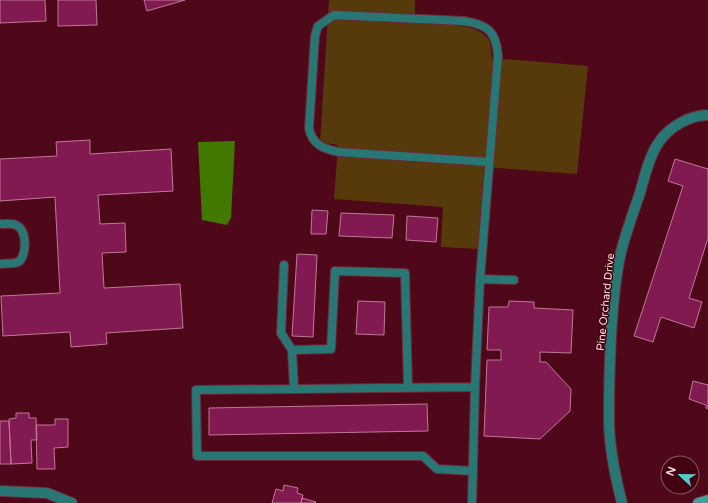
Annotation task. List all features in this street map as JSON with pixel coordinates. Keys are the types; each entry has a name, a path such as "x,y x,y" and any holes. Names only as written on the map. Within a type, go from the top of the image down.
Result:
{"street":[{"name":"Pine Orchard Drive","path":"622,503 614,469 609,421 613,317 620,256 645,176 658,142 669,131 678,125 691,118 708,115"},
{"path":"0,491 47,494 72,503"},
{"path":"698,503 708,500"}],"lane":[{"path":"472,503 474,387 480,279 498,56 496,40 491,32 478,23 464,21 334,15 318,26 315,36 309,128 311,138 318,144 339,152 489,162"},
{"path":"0,224 16,225 20,229 23,234 25,251 20,261 15,263 0,264"},
{"path":"284,265 281,334 292,350 294,388"},
{"path":"292,350 331,349 335,271 405,273 408,387"},
{"path":"480,279 514,280"},
{"path":"473,471 436,469 423,456 197,456 196,390 474,387"}],"shaded area":[{"path":"329,0 415,0 415,23 455,25 475,29 489,40 492,58 588,66 577,174 484,167 478,249 441,247 443,207 334,199 338,145 320,142"},
{"path":"235,141 231,218 227,225 202,220 198,142"}],"building":[{"path":"0,0 45,0 46,21 0,23"},
{"path":"58,0 96,0 97,25 58,26"},
{"path":"144,0 185,0 147,11"},
{"path":"90,140 90,154 171,149 173,191 98,195 100,224 125,223 126,252 102,253 104,288 180,284 183,328 106,333 107,344 71,347 70,332 3,336 1,296 60,293 55,197 0,201 0,159 57,156 56,142"},
{"path":"675,159 708,169 708,238 689,298 702,302 694,328 661,317 653,342 634,336 683,186 668,181"},
{"path":"312,210 328,211 326,234 311,234"},
{"path":"341,213 394,215 392,238 339,236"},
{"path":"407,216 438,218 436,242 406,240"},
{"path":"297,254 317,255 313,337 292,336"},
{"path":"358,301 385,302 384,335 356,334"},
{"path":"509,301 534,302 534,308 573,310 571,353 540,352 540,362 546,362 571,389 570,411 540,439 484,436 487,360 501,360 501,350 487,350 489,307 508,307"},
{"path":"693,381 708,385 708,409 706,408 706,405 689,399"},
{"path":"427,404 428,431 209,435 209,408"},
{"path":"16,413 29,413 29,418 36,418 37,440 31,440 32,463 11,464 9,419 16,418"},
{"path":"55,419 68,419 68,447 54,448 55,469 37,469 36,425 55,425"},
{"path":"0,421 9,421 11,464 0,464"},
{"path":"284,485 298,488 297,493 303,495 301,503 272,503 276,489 283,491"},
{"path":"302,498 316,502 301,503"}]}
